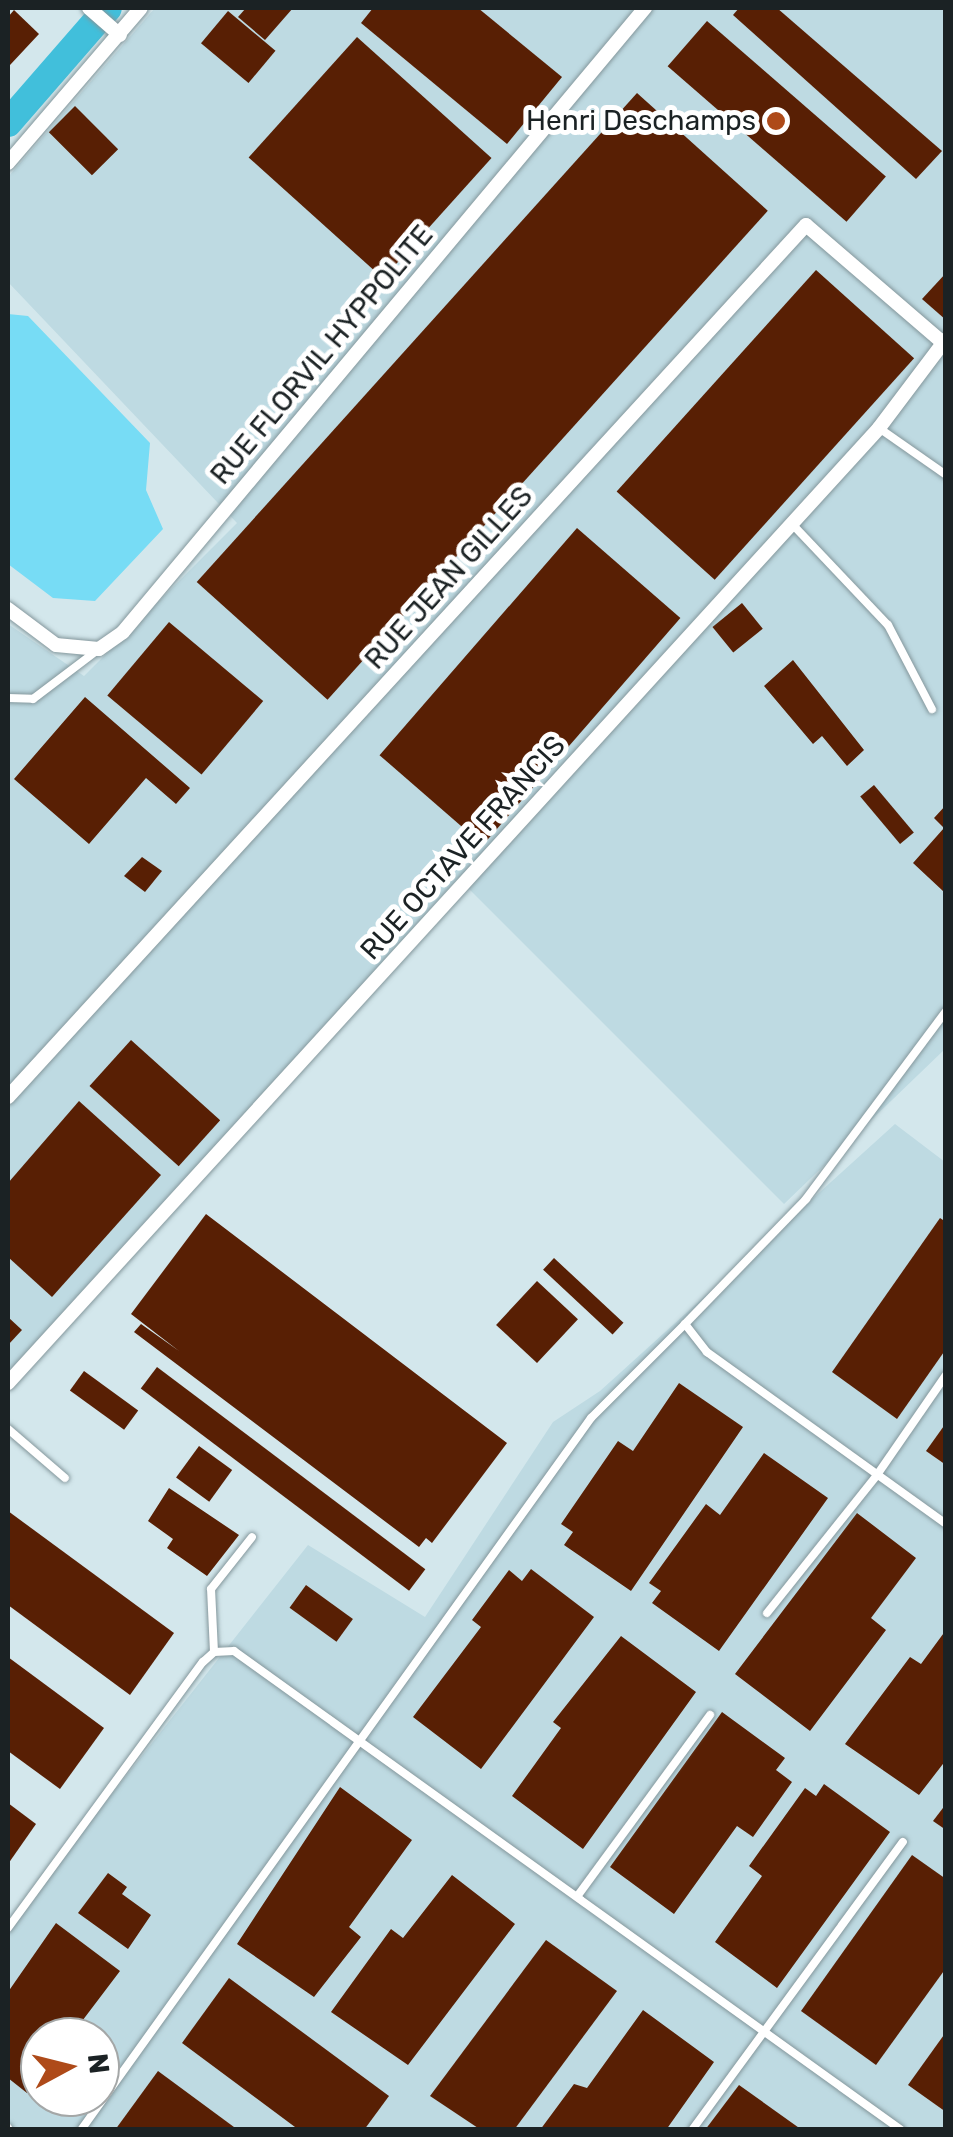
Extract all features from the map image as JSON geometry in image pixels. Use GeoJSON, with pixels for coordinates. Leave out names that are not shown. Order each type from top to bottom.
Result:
{"type":"FeatureCollection","features":[{"type":"Feature","properties":{"kind":"street"},"geometry":{"type":"LineString","coordinates":[[89,8],[116,32]]}},
{"type":"Feature","properties":{"kind":"street"},"geometry":{"type":"LineString","coordinates":[[8,163],[116,32],[141,8]]}},
{"type":"Feature","properties":{"kind":"street","name":"RUE FLORVIL HYPPOLITE"},"geometry":{"type":"LineString","coordinates":[[99,649],[123,632],[644,8]]}},
{"type":"Feature","properties":{"kind":"street","name":"RUE JEAN GILLES"},"geometry":{"type":"LineString","coordinates":[[8,1097],[806,225],[944,342]]}},
{"type":"Feature","properties":{"kind":"street","name":"RUE OCTAVE FRANCIS"},"geometry":{"type":"LineString","coordinates":[[8,1383],[879,428],[944,342]]}},
{"type":"Feature","properties":{"kind":"street"},"geometry":{"type":"LineString","coordinates":[[8,609],[56,645],[99,649]]}},
{"type":"Feature","properties":{"kind":"lane"},"geometry":{"type":"LineString","coordinates":[[879,428],[946,475]]}},
{"type":"Feature","properties":{"kind":"lane"},"geometry":{"type":"LineString","coordinates":[[792,524],[888,625],[932,708]]}},
{"type":"Feature","properties":{"kind":"lane"},"geometry":{"type":"LineString","coordinates":[[8,698],[33,699],[99,649]]}},
{"type":"Feature","properties":{"kind":"lane"},"geometry":{"type":"LineString","coordinates":[[81,2130],[591,1418],[806,1199],[946,1012]]}},
{"type":"Feature","properties":{"kind":"lane"},"geometry":{"type":"LineString","coordinates":[[685,1324],[708,1352],[946,1524]]}},
{"type":"Feature","properties":{"kind":"lane"},"geometry":{"type":"LineString","coordinates":[[767,1612],[878,1475],[946,1374]]}},
{"type":"Feature","properties":{"kind":"lane"},"geometry":{"type":"LineString","coordinates":[[8,1429],[65,1478]]}},
{"type":"Feature","properties":{"kind":"lane"},"geometry":{"type":"LineString","coordinates":[[8,1928],[214,1652],[211,1589],[252,1536]]}},
{"type":"Feature","properties":{"kind":"lane"},"geometry":{"type":"LineString","coordinates":[[214,1652],[249,1656],[769,2030],[901,2130]]}},
{"type":"Feature","properties":{"kind":"lane"},"geometry":{"type":"LineString","coordinates":[[578,1894],[710,1715]]}},
{"type":"Feature","properties":{"kind":"lane"},"geometry":{"type":"LineString","coordinates":[[692,2130],[769,2030],[902,1842]]}},
{"type":"Feature","properties":{"kind":"shaded area"},"geometry":{"type":"Polygon","coordinates":[[[155,8],[945,8],[945,1049],[784,1204],[458,878],[8,1377],[8,624],[84,676],[237,523],[8,282],[8,177],[155,8]]]}},
{"type":"Feature","properties":{"kind":"shaded area"},"geometry":{"type":"Polygon","coordinates":[[[8,314],[28,316],[150,443],[146,490],[163,529],[95,601],[53,598],[8,564],[8,314]]]}},
{"type":"Feature","properties":{"kind":"shaded area"},"geometry":{"type":"Polygon","coordinates":[[[895,1124],[945,1162],[945,2129],[8,2129],[8,1926],[308,1545],[425,1617],[553,1422],[600,1391],[895,1124]]]}},
{"type":"Feature","properties":{"kind":"building"},"geometry":{"type":"Polygon","coordinates":[[[246,8],[293,8],[265,40],[238,17],[246,8]]]}},
{"type":"Feature","properties":{"kind":"building"},"geometry":{"type":"Polygon","coordinates":[[[373,8],[478,8],[562,77],[507,144],[361,23],[373,8]]]}},
{"type":"Feature","properties":{"kind":"building"},"geometry":{"type":"Polygon","coordinates":[[[739,8],[777,8],[942,151],[916,179],[733,15],[739,8]]]}},
{"type":"Feature","properties":{"kind":"building"},"geometry":{"type":"Polygon","coordinates":[[[14,10],[39,34],[10,65],[8,17],[14,10]]]}},
{"type":"Feature","properties":{"kind":"building"},"geometry":{"type":"Polygon","coordinates":[[[228,11],[275,51],[248,83],[201,43],[228,11]]]}},
{"type":"Feature","properties":{"kind":"building","name":"Henri Deschamps"},"geometry":{"type":"Polygon","coordinates":[[[707,21],[886,176],[847,222],[668,66],[707,21]]]}},
{"type":"Feature","properties":{"kind":"building"},"geometry":{"type":"Polygon","coordinates":[[[357,37],[492,158],[383,279],[249,157],[357,37]]]}},
{"type":"Feature","properties":{"kind":"building"},"geometry":{"type":"Polygon","coordinates":[[[637,93],[768,211],[328,700],[197,582],[637,93]]]}},
{"type":"Feature","properties":{"kind":"building"},"geometry":{"type":"Polygon","coordinates":[[[75,106],[118,149],[92,175],[49,132],[75,106]]]}},
{"type":"Feature","properties":{"kind":"building"},"geometry":{"type":"Polygon","coordinates":[[[816,270],[914,358],[715,580],[617,491],[816,270]]]}},
{"type":"Feature","properties":{"kind":"building"},"geometry":{"type":"Polygon","coordinates":[[[946,273],[946,320],[922,299],[946,273]]]}},
{"type":"Feature","properties":{"kind":"building"},"geometry":{"type":"Polygon","coordinates":[[[577,528],[680,618],[483,845],[380,755],[577,528]]]}},
{"type":"Feature","properties":{"kind":"building"},"geometry":{"type":"Polygon","coordinates":[[[742,603],[763,629],[733,653],[712,627],[742,603]]]}},
{"type":"Feature","properties":{"kind":"building"},"geometry":{"type":"Polygon","coordinates":[[[169,622],[263,701],[202,775],[107,696],[169,622]]]}},
{"type":"Feature","properties":{"kind":"building"},"geometry":{"type":"Polygon","coordinates":[[[793,660],[864,750],[847,766],[822,736],[813,744],[764,686],[793,660]]]}},
{"type":"Feature","properties":{"kind":"building"},"geometry":{"type":"Polygon","coordinates":[[[85,697],[190,788],[176,804],[146,778],[89,844],[14,779],[85,697]]]}},
{"type":"Feature","properties":{"kind":"building"},"geometry":{"type":"Polygon","coordinates":[[[874,785],[914,832],[900,844],[860,797],[874,785]]]}},
{"type":"Feature","properties":{"kind":"building"},"geometry":{"type":"Polygon","coordinates":[[[946,805],[943,891],[913,863],[944,828],[934,818],[946,805]]]}},
{"type":"Feature","properties":{"kind":"building"},"geometry":{"type":"Polygon","coordinates":[[[142,857],[162,871],[145,892],[124,876],[142,857]]]}},
{"type":"Feature","properties":{"kind":"building"},"geometry":{"type":"Polygon","coordinates":[[[131,1040],[220,1120],[179,1166],[90,1086],[131,1040]]]}},
{"type":"Feature","properties":{"kind":"building"},"geometry":{"type":"Polygon","coordinates":[[[79,1101],[161,1175],[52,1297],[8,1257],[8,1183],[79,1101]]]}},
{"type":"Feature","properties":{"kind":"building"},"geometry":{"type":"Polygon","coordinates":[[[206,1214],[507,1443],[432,1543],[426,1538],[419,1547],[134,1332],[141,1324],[179,1351],[131,1314],[206,1214]]]}},
{"type":"Feature","properties":{"kind":"building"},"geometry":{"type":"Polygon","coordinates":[[[940,1218],[946,1222],[946,1349],[897,1419],[832,1372],[940,1218]]]}},
{"type":"Feature","properties":{"kind":"building"},"geometry":{"type":"Polygon","coordinates":[[[554,1258],[623,1323],[613,1334],[543,1270],[554,1258]]]}},
{"type":"Feature","properties":{"kind":"building"},"geometry":{"type":"Polygon","coordinates":[[[537,1281],[578,1319],[537,1363],[496,1325],[537,1281]]]}},
{"type":"Feature","properties":{"kind":"building"},"geometry":{"type":"Polygon","coordinates":[[[8,1317],[22,1330],[8,1345],[8,1317]]]}},
{"type":"Feature","properties":{"kind":"building"},"geometry":{"type":"Polygon","coordinates":[[[157,1367],[425,1569],[409,1591],[141,1389],[157,1367]]]}},
{"type":"Feature","properties":{"kind":"building"},"geometry":{"type":"Polygon","coordinates":[[[84,1371],[138,1410],[124,1430],[70,1390],[84,1371]]]}},
{"type":"Feature","properties":{"kind":"building"},"geometry":{"type":"Polygon","coordinates":[[[679,1383],[743,1427],[631,1591],[564,1545],[573,1532],[561,1524],[618,1441],[633,1451],[679,1383]]]}},
{"type":"Feature","properties":{"kind":"building"},"geometry":{"type":"Polygon","coordinates":[[[946,1423],[946,1465],[926,1451],[946,1423]]]}},
{"type":"Feature","properties":{"kind":"building"},"geometry":{"type":"Polygon","coordinates":[[[199,1446],[232,1470],[209,1502],[176,1478],[199,1446]]]}},
{"type":"Feature","properties":{"kind":"building"},"geometry":{"type":"Polygon","coordinates":[[[764,1453],[828,1498],[719,1651],[652,1603],[661,1591],[649,1583],[706,1504],[720,1515],[764,1453]]]}},
{"type":"Feature","properties":{"kind":"building"},"geometry":{"type":"Polygon","coordinates":[[[169,1488],[239,1535],[207,1576],[167,1548],[173,1539],[148,1521],[169,1488]]]}},
{"type":"Feature","properties":{"kind":"building"},"geometry":{"type":"Polygon","coordinates":[[[8,1511],[174,1633],[130,1695],[8,1605],[8,1511]]]}},
{"type":"Feature","properties":{"kind":"building"},"geometry":{"type":"Polygon","coordinates":[[[857,1513],[916,1558],[871,1618],[886,1630],[810,1731],[735,1674],[857,1513]]]}},
{"type":"Feature","properties":{"kind":"building"},"geometry":{"type":"Polygon","coordinates":[[[531,1569],[594,1617],[481,1769],[413,1717],[481,1627],[472,1620],[509,1570],[522,1581],[531,1569]]]}},
{"type":"Feature","properties":{"kind":"building"},"geometry":{"type":"Polygon","coordinates":[[[306,1585],[353,1619],[336,1642],[290,1608],[306,1585]]]}},
{"type":"Feature","properties":{"kind":"building"},"geometry":{"type":"Polygon","coordinates":[[[946,1630],[946,1760],[919,1795],[845,1744],[910,1657],[921,1664],[946,1630]]]}},
{"type":"Feature","properties":{"kind":"building"},"geometry":{"type":"Polygon","coordinates":[[[621,1636],[696,1692],[583,1849],[512,1796],[561,1728],[553,1722],[621,1636]]]}},
{"type":"Feature","properties":{"kind":"building"},"geometry":{"type":"Polygon","coordinates":[[[8,1657],[104,1728],[60,1789],[8,1751],[8,1657]]]}},
{"type":"Feature","properties":{"kind":"building"},"geometry":{"type":"Polygon","coordinates":[[[722,1712],[785,1758],[776,1770],[792,1782],[753,1837],[737,1826],[674,1914],[610,1867],[722,1712]]]}},
{"type":"Feature","properties":{"kind":"building"},"geometry":{"type":"Polygon","coordinates":[[[824,1784],[890,1832],[777,1988],[715,1942],[762,1876],[749,1866],[805,1788],[816,1796],[824,1784]]]}},
{"type":"Feature","properties":{"kind":"building"},"geometry":{"type":"Polygon","coordinates":[[[340,1787],[412,1840],[349,1927],[361,1937],[314,1997],[237,1944],[340,1787]]]}},
{"type":"Feature","properties":{"kind":"building"},"geometry":{"type":"Polygon","coordinates":[[[8,1803],[36,1824],[8,1864],[8,1803]]]}},
{"type":"Feature","properties":{"kind":"building"},"geometry":{"type":"Polygon","coordinates":[[[946,1804],[946,1830],[933,1821],[946,1804]]]}},
{"type":"Feature","properties":{"kind":"building"},"geometry":{"type":"Polygon","coordinates":[[[912,1855],[946,1879],[946,1968],[876,2065],[801,2011],[912,1855]]]}},
{"type":"Feature","properties":{"kind":"building"},"geometry":{"type":"Polygon","coordinates":[[[108,1873],[127,1887],[122,1894],[151,1915],[128,1949],[78,1913],[108,1873]]]}},
{"type":"Feature","properties":{"kind":"building"},"geometry":{"type":"Polygon","coordinates":[[[452,1875],[515,1924],[408,2065],[331,2012],[391,1929],[403,1938],[452,1875]]]}},
{"type":"Feature","properties":{"kind":"building"},"geometry":{"type":"Polygon","coordinates":[[[56,1923],[120,1971],[85,2017],[20,2017],[20,2087],[8,2078],[8,1992],[56,1923]]]}},
{"type":"Feature","properties":{"kind":"building"},"geometry":{"type":"Polygon","coordinates":[[[546,1940],[617,1991],[514,2130],[481,2130],[430,2096],[546,1940]]]}},
{"type":"Feature","properties":{"kind":"building"},"geometry":{"type":"Polygon","coordinates":[[[229,1978],[389,2096],[364,2130],[299,2130],[182,2043],[229,1978]]]}},
{"type":"Feature","properties":{"kind":"building"},"geometry":{"type":"Polygon","coordinates":[[[643,2010],[714,2062],[666,2130],[540,2130],[574,2084],[587,2088],[643,2010]]]}},
{"type":"Feature","properties":{"kind":"building"},"geometry":{"type":"Polygon","coordinates":[[[946,2032],[946,2112],[908,2085],[946,2032]]]}},
{"type":"Feature","properties":{"kind":"building"},"geometry":{"type":"Polygon","coordinates":[[[158,2071],[238,2130],[115,2130],[158,2071]]]}},
{"type":"Feature","properties":{"kind":"building"},"geometry":{"type":"Polygon","coordinates":[[[739,2085],[802,2130],[705,2130],[739,2085]]]}},
{"type":"Feature","properties":{"kind":"waterway"},"geometry":{"type":"LineString","coordinates":[[8,123],[108,8]]}},
{"type":"Feature","properties":{"kind":"place","name":"Henri Deschamps"},"geometry":{"type":"Point","coordinates":[776,121]}}]}
